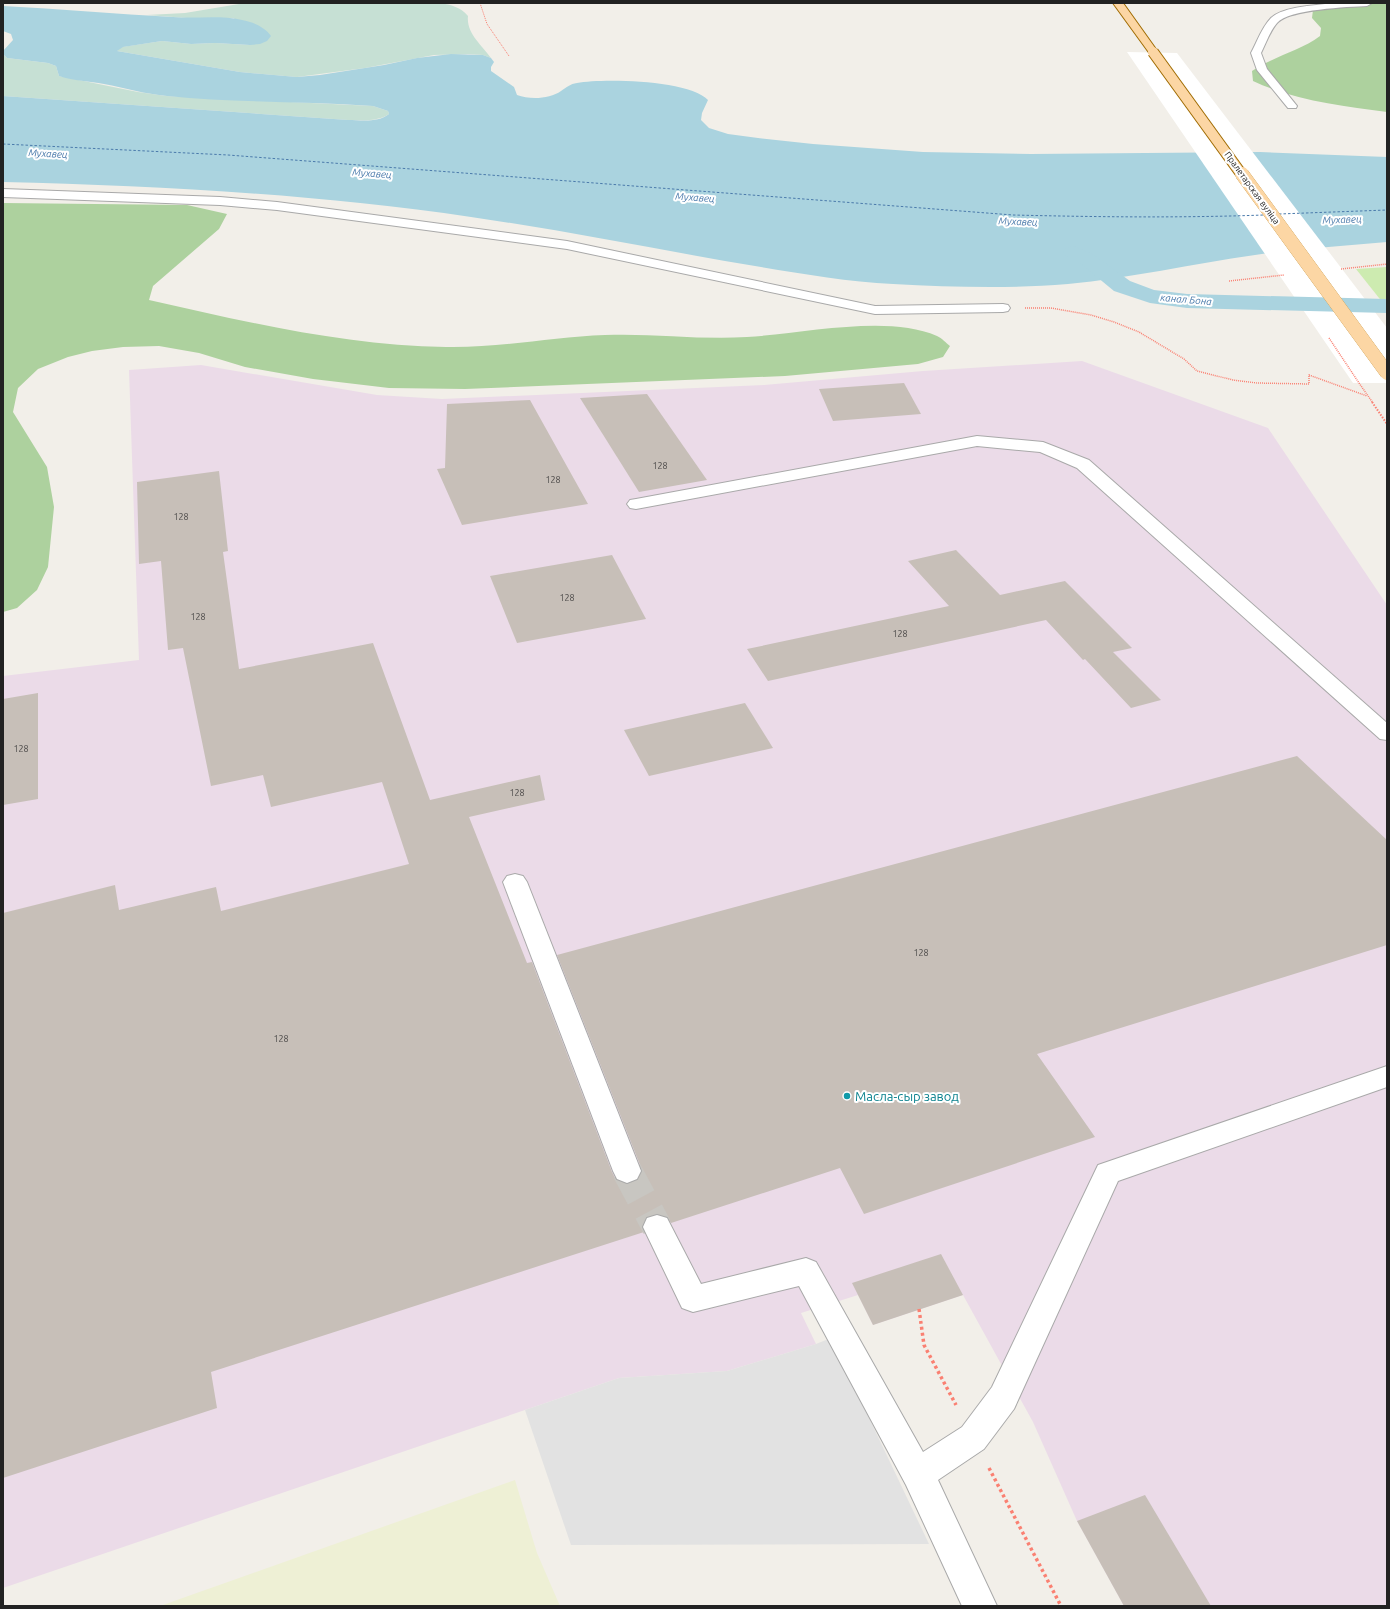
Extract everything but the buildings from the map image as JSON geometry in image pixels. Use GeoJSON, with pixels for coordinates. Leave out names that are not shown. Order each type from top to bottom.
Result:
{"type":"FeatureCollection","features":[{"type":"Feature","properties":{"kind":"main road","name":"Пралетарская вуліца"},"geometry":{"type":"LineString","coordinates":[[1118,3],[1387,373]]}},
{"type":"Feature","properties":{"kind":"street"},"geometry":{"type":"LineString","coordinates":[[1292,106],[1262,70],[1256,53],[1275,20],[1282,15],[1298,11],[1367,3]]}},
{"type":"Feature","properties":{"kind":"street"},"geometry":{"type":"LineString","coordinates":[[3,193],[220,201],[277,206],[568,245],[875,310],[1003,308]]}},
{"type":"Feature","properties":{"kind":"street"},"geometry":{"type":"LineString","coordinates":[[636,504],[977,441],[1043,447],[1083,464],[1387,734]]}},
{"type":"Feature","properties":{"kind":"street"},"geometry":{"type":"LineString","coordinates":[[515,882],[627,1171]]}},
{"type":"Feature","properties":{"kind":"street"},"geometry":{"type":"LineString","coordinates":[[918,1474],[973,1438],[1003,1398],[1108,1173],[1387,1076]]}},
{"type":"Feature","properties":{"kind":"street"},"geometry":{"type":"LineString","coordinates":[[657,1227],[693,1299],[806,1271],[918,1474],[980,1606]]}},
{"type":"Feature","properties":{"kind":"path"},"geometry":{"type":"LineString","coordinates":[[480,3],[480,10],[509,56]]}},
{"type":"Feature","properties":{"kind":"path"},"geometry":{"type":"LineString","coordinates":[[1003,308],[1050,308],[1091,315],[1139,332],[1184,359],[1198,371],[1228,379],[1257,384],[1309,384],[1308,375],[1367,396]]}},
{"type":"Feature","properties":{"kind":"path"},"geometry":{"type":"LineString","coordinates":[[1359,382],[1387,424]]}},
{"type":"Feature","properties":{"kind":"shaded area"},"geometry":{"type":"Polygon","coordinates":[[[1082,361],[1268,428],[1387,605],[1387,1606],[1124,1606],[1077,1521],[1033,1422],[963,1295],[873,1325],[858,1295],[801,1313],[816,1344],[727,1371],[619,1378],[3,1588],[3,676],[139,660],[129,370],[201,365],[377,395],[442,399],[764,385],[923,371],[1082,361]]]}},
{"type":"Feature","properties":{"kind":"shaded area"},"geometry":{"type":"Polygon","coordinates":[[[831,1338],[929,1544],[571,1545],[525,1410],[619,1378],[727,1371],[831,1338]]]}},
{"type":"Feature","properties":{"kind":"green space"},"geometry":{"type":"Polygon","coordinates":[[[245,3],[440,3],[459,8],[468,16],[469,28],[491,58],[483,55],[468,54],[434,55],[365,68],[297,77],[240,72],[117,51],[122,47],[162,41],[191,44],[215,43],[250,45],[234,18],[187,18],[147,15],[185,13],[245,3]]]}},
{"type":"Feature","properties":{"kind":"green space"},"geometry":{"type":"Polygon","coordinates":[[[1325,3],[1387,3],[1387,112],[1319,102],[1269,88],[1253,81],[1252,71],[1269,61],[1304,46],[1320,36],[1321,28],[1312,18],[1313,10],[1325,3]]]}},
{"type":"Feature","properties":{"kind":"green space"},"geometry":{"type":"Polygon","coordinates":[[[3,54],[7,58],[48,63],[56,66],[59,76],[138,92],[166,96],[373,106],[388,111],[389,114],[385,117],[375,119],[348,120],[3,96],[3,54]]]}},
{"type":"Feature","properties":{"kind":"green space"},"geometry":{"type":"Polygon","coordinates":[[[3,203],[187,205],[227,214],[219,229],[153,286],[149,300],[260,324],[334,337],[409,346],[466,347],[605,335],[729,338],[844,327],[894,326],[917,330],[939,337],[950,346],[943,357],[918,364],[785,376],[465,389],[389,388],[313,379],[245,367],[199,353],[159,346],[123,347],[92,351],[68,357],[38,369],[18,388],[13,412],[47,467],[54,507],[48,567],[37,590],[17,608],[3,612],[3,203]]]}},
{"type":"Feature","properties":{"kind":"green space"},"geometry":{"type":"Polygon","coordinates":[[[1387,267],[1387,308],[1356,269],[1387,267]]]}},
{"type":"Feature","properties":{"kind":"green space"},"geometry":{"type":"Polygon","coordinates":[[[515,1480],[537,1553],[560,1606],[160,1606],[515,1480]]]}},
{"type":"Feature","properties":{"kind":"water","name":"Мухавец"},"geometry":{"type":"Polygon","coordinates":[[[3,6],[182,17],[225,18],[246,21],[262,28],[271,36],[267,41],[260,44],[250,45],[215,43],[191,44],[162,41],[123,47],[117,51],[240,72],[297,77],[384,65],[417,58],[451,54],[483,55],[491,58],[494,62],[491,67],[491,71],[514,87],[517,95],[528,98],[551,96],[572,84],[589,81],[646,82],[684,88],[698,93],[708,100],[702,113],[701,120],[709,128],[728,134],[758,138],[813,144],[923,152],[1031,154],[1260,152],[1387,157],[1387,242],[1255,255],[1115,278],[1068,284],[1046,286],[958,287],[876,283],[827,277],[471,217],[355,202],[238,192],[3,182],[3,96],[348,120],[375,120],[389,114],[388,111],[373,106],[218,100],[167,96],[65,78],[59,76],[56,66],[48,63],[7,58],[3,54],[3,51],[13,40],[11,34],[3,31],[3,6]]]}},
{"type":"Feature","properties":{"kind":"pier"},"geometry":{"type":"Polygon","coordinates":[[[1127,52],[1177,53],[1387,328],[1387,383],[1353,383],[1127,52]]]}},
{"type":"Feature","properties":{"kind":"waterway","name":"канал Бона"},"geometry":{"type":"LineString","coordinates":[[1073,252],[1087,259],[1122,286],[1150,296],[1187,301],[1387,306]]}},
{"type":"Feature","properties":{"kind":"ferry route"},"geometry":{"type":"LineString","coordinates":[[3,144],[228,155],[1013,215],[1138,217],[1264,215]]}},
{"type":"Feature","properties":{"kind":"ferry route"},"geometry":{"type":"LineString","coordinates":[[1279,214],[1387,210]]}},
{"type":"Feature","properties":{"kind":"tunnel"},"geometry":{"type":"LineString","coordinates":[[627,1171],[657,1227]]}},
{"type":"Feature","properties":{"kind":"place","name":"Масла-сыр завод"},"geometry":{"type":"Point","coordinates":[847,1096]}}]}
